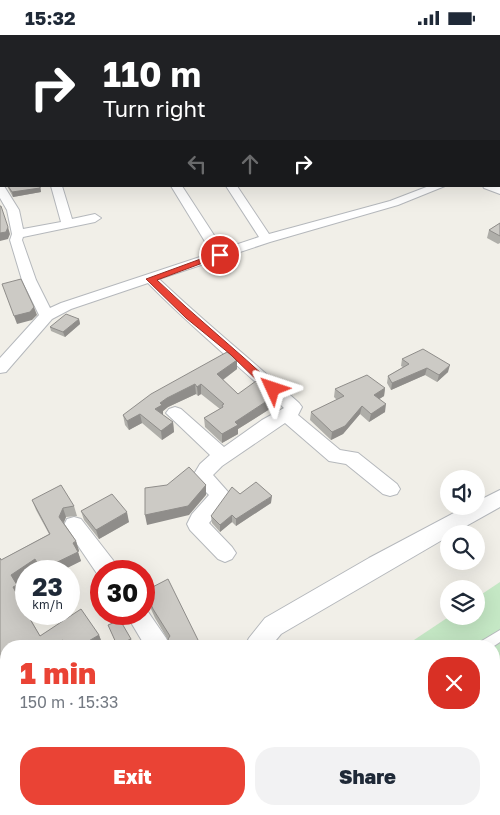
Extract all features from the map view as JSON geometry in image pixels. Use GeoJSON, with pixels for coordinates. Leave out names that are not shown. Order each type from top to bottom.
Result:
{"type":"FeatureCollection","features":[{"type":"Feature","properties":{"kind":"street"},"geometry":{"type":"LineString","coordinates":[[56,187],[67,223]]}},
{"type":"Feature","properties":{"kind":"street"},"geometry":{"type":"LineString","coordinates":[[177,187],[220,255]]}},
{"type":"Feature","properties":{"kind":"street"},"geometry":{"type":"LineString","coordinates":[[232,187],[266,239]]}},
{"type":"Feature","properties":{"kind":"street"},"geometry":{"type":"LineString","coordinates":[[0,368],[47,316],[66,306],[266,239],[394,203],[437,187]]}},
{"type":"Feature","properties":{"kind":"street"},"geometry":{"type":"LineString","coordinates":[[0,188],[13,210],[18,234],[16,240],[28,280],[47,316]]}},
{"type":"Feature","properties":{"kind":"street"},"geometry":{"type":"LineString","coordinates":[[18,234],[95,218]]}},
{"type":"Feature","properties":{"kind":"street"},"geometry":{"type":"LineString","coordinates":[[151,279],[189,316],[233,352],[293,407],[288,415],[256,432],[241,445],[223,455],[206,469],[203,474],[205,479],[219,493],[217,501],[202,515],[197,524],[225,553]]}},
{"type":"Feature","properties":{"kind":"street"},"geometry":{"type":"LineString","coordinates":[[176,413],[223,455]]}},
{"type":"Feature","properties":{"kind":"street"},"geometry":{"type":"LineString","coordinates":[[288,415],[335,456],[351,459],[390,489]]}},
{"type":"Feature","properties":{"kind":"street"},"geometry":{"type":"LineString","coordinates":[[262,640],[273,626],[377,565],[500,498]]}},
{"type":"Feature","properties":{"kind":"street"},"geometry":{"type":"LineString","coordinates":[[74,525],[100,560]]}},
{"type":"Feature","properties":{"kind":"street"},"geometry":{"type":"LineString","coordinates":[[144,625],[154,640]]}},
{"type":"Feature","properties":{"kind":"green space"},"geometry":{"type":"Polygon","coordinates":[[[500,582],[500,640],[414,640],[440,623],[440,625],[485,625],[485,592],[500,582]]]}},
{"type":"Feature","properties":{"kind":"building"},"geometry":{"type":"Polygon","coordinates":[[[9,187],[40,187],[40,188],[12,192],[9,187]]]}},
{"type":"Feature","properties":{"kind":"building"},"geometry":{"type":"Polygon","coordinates":[[[0,206],[8,227],[6,232],[0,233],[0,206]]]}},
{"type":"Feature","properties":{"kind":"building"},"geometry":{"type":"Polygon","coordinates":[[[500,223],[500,236],[489,230],[500,223]]]}},
{"type":"Feature","properties":{"kind":"building"},"geometry":{"type":"Polygon","coordinates":[[[21,279],[34,307],[30,312],[14,316],[2,284],[21,279]]]}},
{"type":"Feature","properties":{"kind":"building"},"geometry":{"type":"Polygon","coordinates":[[[66,314],[79,319],[63,332],[50,327],[66,314]]]}},
{"type":"Feature","properties":{"kind":"building"},"geometry":{"type":"Polygon","coordinates":[[[423,349],[450,365],[439,375],[427,368],[392,383],[388,376],[409,364],[402,359],[423,349]]]}},
{"type":"Feature","properties":{"kind":"building"},"geometry":{"type":"Polygon","coordinates":[[[227,352],[237,360],[217,374],[238,394],[256,381],[276,395],[235,422],[238,425],[222,434],[204,418],[223,407],[222,405],[224,404],[201,384],[197,387],[195,384],[160,403],[162,405],[155,409],[173,422],[161,431],[140,414],[127,421],[123,415],[151,394],[227,352]]]}},
{"type":"Feature","properties":{"kind":"building"},"geometry":{"type":"Polygon","coordinates":[[[367,375],[385,388],[374,395],[386,404],[371,414],[362,406],[345,426],[332,432],[311,412],[344,396],[335,389],[367,375]]]}},
{"type":"Feature","properties":{"kind":"building"},"geometry":{"type":"Polygon","coordinates":[[[189,467],[206,485],[188,506],[145,515],[145,488],[167,485],[189,467]]]}},
{"type":"Feature","properties":{"kind":"building"},"geometry":{"type":"Polygon","coordinates":[[[256,482],[272,496],[236,519],[232,515],[220,525],[211,516],[232,487],[240,494],[256,482]]]}},
{"type":"Feature","properties":{"kind":"building"},"geometry":{"type":"Polygon","coordinates":[[[61,485],[74,506],[63,508],[59,517],[76,541],[73,543],[78,552],[62,560],[15,560],[15,572],[11,575],[15,582],[15,586],[13,587],[15,591],[15,625],[34,625],[40,636],[57,625],[80,625],[81,609],[90,625],[92,625],[99,635],[90,640],[0,640],[0,558],[1,560],[50,534],[32,500],[61,485]]]}},
{"type":"Feature","properties":{"kind":"building"},"geometry":{"type":"Polygon","coordinates":[[[112,494],[127,512],[96,530],[81,511],[112,494]]]}},
{"type":"Feature","properties":{"kind":"building"},"geometry":{"type":"Polygon","coordinates":[[[168,579],[198,640],[168,640],[170,636],[155,612],[155,586],[168,579]]]}},
{"type":"Feature","properties":{"kind":"building"},"geometry":{"type":"Polygon","coordinates":[[[108,625],[123,625],[131,639],[115,640],[108,625]]]}},
{"type":"Feature","properties":{"kind":"route"},"geometry":{"type":"LineString","coordinates":[[220,255],[151,279],[189,316],[233,352],[262,381],[273,389]]}}]}
